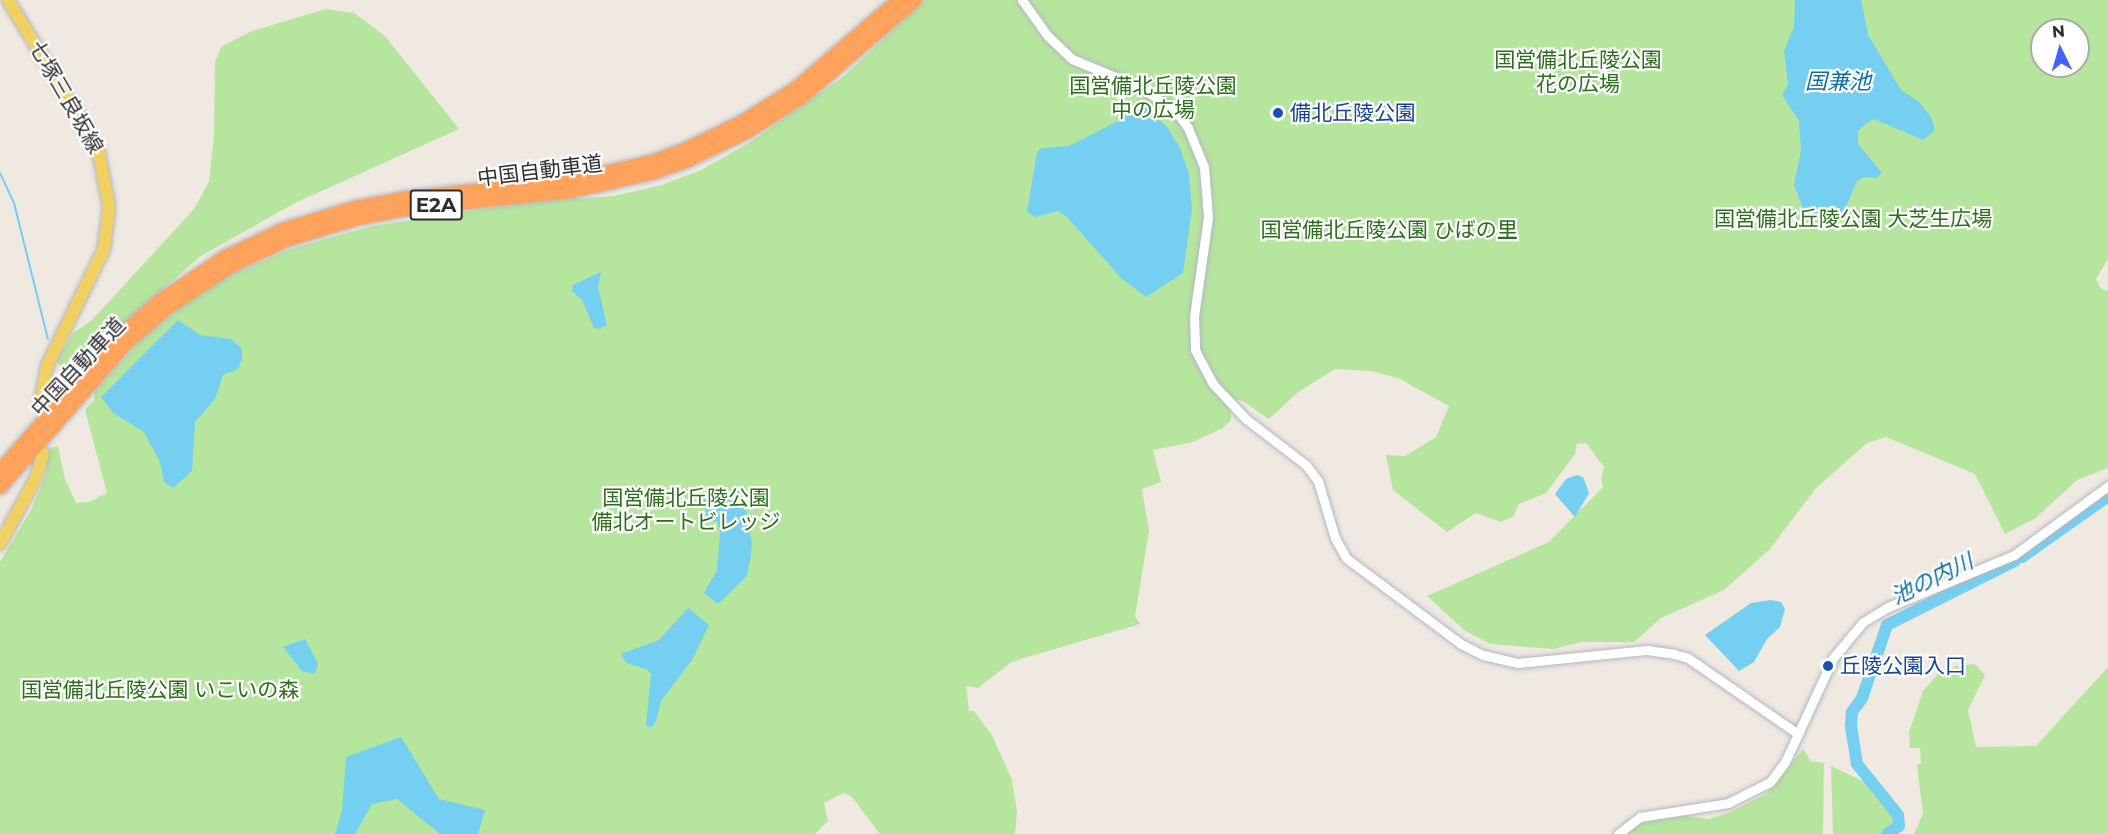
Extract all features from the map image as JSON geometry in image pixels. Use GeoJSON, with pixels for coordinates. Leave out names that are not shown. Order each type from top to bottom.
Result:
{"type":"FeatureCollection","features":[{"type":"Feature","properties":{"kind":"highway","name":"中国自動車道"},"geometry":{"type":"LineString","coordinates":[[0,471],[119,336],[161,300],[226,257],[283,230],[356,208],[418,196],[571,181],[652,162],[684,150],[743,122],[797,88],[899,0]]}},
{"type":"Feature","properties":{"kind":"highway","name":"中国自動車道"},"geometry":{"type":"LineString","coordinates":[[0,487],[126,343],[167,308],[231,266],[286,240],[358,218],[411,208],[572,191],[655,172],[690,159],[748,131],[803,96],[915,0]]}},
{"type":"Feature","properties":{"kind":"main road","name":"七塚三良坂線"},"geometry":{"type":"LineString","coordinates":[[8,0],[98,148],[110,207],[104,249],[47,366],[41,401]]}},
{"type":"Feature","properties":{"kind":"main road"},"geometry":{"type":"LineString","coordinates":[[0,544],[36,478],[43,454]]}},
{"type":"Feature","properties":{"kind":"street"},"geometry":{"type":"LineString","coordinates":[[1022,0],[1047,35],[1072,59],[1144,88],[1178,114],[1188,128],[1204,167],[1208,217],[1194,316],[1195,350],[1213,384],[1246,419],[1306,465],[1318,481],[1335,538],[1346,558],[1461,644],[1483,655],[1518,663],[1647,650],[1674,654],[1688,658],[1798,734]]}},
{"type":"Feature","properties":{"kind":"street"},"geometry":{"type":"LineString","coordinates":[[1618,834],[1640,817],[1728,803],[1770,782],[1785,762],[1833,658],[1863,622],[1888,607],[2014,555],[2108,486]]}},
{"type":"Feature","properties":{"kind":"green space"},"geometry":{"type":"Polygon","coordinates":[[[925,0],[2108,0],[2108,259],[2096,279],[2101,289],[2108,291],[2108,468],[2077,480],[2036,518],[2005,534],[1975,474],[1886,437],[1867,443],[1816,488],[1770,549],[1724,590],[1661,618],[1634,642],[1581,642],[1553,649],[1490,644],[1464,630],[1427,596],[1549,542],[1603,487],[1601,479],[1604,467],[1586,443],[1577,444],[1575,454],[1546,493],[1519,504],[1513,517],[1501,522],[1476,513],[1447,532],[1393,490],[1386,455],[1405,456],[1436,437],[1449,406],[1398,378],[1371,371],[1335,369],[1297,393],[1269,419],[1243,401],[1220,396],[1231,408],[1231,420],[1223,428],[1193,442],[1153,450],[1161,482],[1142,489],[1149,531],[1135,616],[1140,624],[1024,658],[1010,663],[978,688],[966,686],[969,711],[974,711],[992,735],[1012,780],[1017,811],[1015,834],[880,834],[851,796],[843,793],[824,803],[828,821],[815,834],[0,834],[0,562],[31,510],[46,475],[48,449],[58,446],[65,479],[76,503],[89,502],[107,493],[85,410],[94,400],[94,391],[145,335],[211,283],[290,249],[368,227],[539,201],[614,196],[662,185],[701,170],[749,143],[844,76],[925,0]]]}},
{"type":"Feature","properties":{"kind":"green space"},"geometry":{"type":"Polygon","coordinates":[[[326,9],[354,13],[385,36],[459,129],[295,203],[199,257],[69,373],[56,362],[73,333],[92,320],[194,209],[209,182],[214,135],[215,62],[221,47],[252,31],[326,9]]]}},
{"type":"Feature","properties":{"kind":"green space"},"geometry":{"type":"Polygon","coordinates":[[[1975,664],[1985,675],[1968,710],[1976,747],[2036,746],[2108,667],[2108,834],[1914,834],[1923,814],[1917,765],[1921,763],[1920,748],[1910,748],[1909,732],[1923,691],[1938,674],[1956,666],[1975,664]]]}},
{"type":"Feature","properties":{"kind":"green space"},"geometry":{"type":"Polygon","coordinates":[[[1803,749],[1811,761],[1824,763],[1823,834],[1624,834],[1641,822],[1670,814],[1709,819],[1728,813],[1766,794],[1803,749]]]}},
{"type":"Feature","properties":{"kind":"green space"},"geometry":{"type":"Polygon","coordinates":[[[1831,766],[1867,783],[1891,805],[1895,814],[1894,829],[1884,834],[1833,834],[1831,766]]]}},
{"type":"Feature","properties":{"kind":"water","name":"国兼池"},"geometry":{"type":"Polygon","coordinates":[[[1795,0],[1861,0],[1868,35],[1901,90],[1919,102],[1931,117],[1935,130],[1923,140],[1874,119],[1865,124],[1858,131],[1858,144],[1882,173],[1876,178],[1864,177],[1857,181],[1843,213],[1833,221],[1804,211],[1794,185],[1801,151],[1799,121],[1782,95],[1788,84],[1784,51],[1794,26],[1795,0]]]}},
{"type":"Feature","properties":{"kind":"water"},"geometry":{"type":"Polygon","coordinates":[[[1139,100],[1167,127],[1180,148],[1189,174],[1192,209],[1183,273],[1146,297],[1121,278],[1066,216],[1058,211],[1036,217],[1027,212],[1037,152],[1042,148],[1069,146],[1120,120],[1139,100]]]}},
{"type":"Feature","properties":{"kind":"water"},"geometry":{"type":"Polygon","coordinates":[[[601,272],[598,287],[607,325],[600,329],[594,328],[582,300],[572,291],[573,285],[601,272]]]}},
{"type":"Feature","properties":{"kind":"water"},"geometry":{"type":"Polygon","coordinates":[[[178,320],[200,335],[231,339],[242,349],[242,359],[238,369],[223,375],[215,399],[195,422],[192,471],[173,488],[164,482],[160,462],[144,432],[113,413],[101,397],[178,320]]]}},
{"type":"Feature","properties":{"kind":"water"},"geometry":{"type":"Polygon","coordinates":[[[1577,475],[1583,477],[1589,493],[1575,517],[1555,494],[1566,479],[1577,475]]]}},
{"type":"Feature","properties":{"kind":"water"},"geometry":{"type":"Polygon","coordinates":[[[738,490],[744,500],[752,544],[750,562],[746,577],[718,604],[704,593],[717,570],[720,533],[718,522],[707,519],[703,497],[738,490]]]}},
{"type":"Feature","properties":{"kind":"water"},"geometry":{"type":"Polygon","coordinates":[[[1771,600],[1781,602],[1785,609],[1780,627],[1767,639],[1754,662],[1739,671],[1705,635],[1751,603],[1771,600]]]}},
{"type":"Feature","properties":{"kind":"water"},"geometry":{"type":"Polygon","coordinates":[[[688,608],[709,625],[692,660],[661,701],[656,721],[652,727],[646,726],[651,674],[646,669],[626,663],[621,654],[659,640],[688,608]]]}},
{"type":"Feature","properties":{"kind":"water"},"geometry":{"type":"Polygon","coordinates":[[[305,639],[318,664],[315,674],[302,671],[283,647],[305,639]]]}},
{"type":"Feature","properties":{"kind":"water"},"geometry":{"type":"Polygon","coordinates":[[[401,737],[439,799],[485,810],[478,834],[440,834],[397,799],[372,804],[355,834],[335,834],[342,811],[346,757],[401,737]]]}},
{"type":"Feature","properties":{"kind":"waterway"},"geometry":{"type":"LineString","coordinates":[[0,173],[14,203],[48,339]]}},
{"type":"Feature","properties":{"kind":"waterway","name":"池の内川"},"geometry":{"type":"LineString","coordinates":[[2022,557],[2108,496]]}},
{"type":"Feature","properties":{"kind":"waterway","name":"池の内川"},"geometry":{"type":"LineString","coordinates":[[1887,834],[1899,826],[1898,815],[1857,764],[1851,725],[1852,712],[1862,698],[1887,625],[2015,561]]}},
{"type":"Feature","properties":{"kind":"tunnel"},"geometry":{"type":"LineString","coordinates":[[41,401],[42,430]]}},
{"type":"Feature","properties":{"kind":"place","name":"備北丘陵公園"},"geometry":{"type":"Point","coordinates":[1278,113]}},
{"type":"Feature","properties":{"kind":"place","name":"丘陵公園入口"},"geometry":{"type":"Point","coordinates":[1828,666]}},
{"type":"Feature","properties":{"kind":"park label","name":"国営備北丘陵公園 花の広場"},"geometry":{"type":"Point","coordinates":[1578,72]}},
{"type":"Feature","properties":{"kind":"park label","name":"国営備北丘陵公園 中の広場"},"geometry":{"type":"Point","coordinates":[1153,98]}},
{"type":"Feature","properties":{"kind":"park label","name":"国営備北丘陵公園 大芝生広場"},"geometry":{"type":"Point","coordinates":[1853,219]}},
{"type":"Feature","properties":{"kind":"park label","name":"国営備北丘陵公園 ひばの里"},"geometry":{"type":"Point","coordinates":[1389,230]}},
{"type":"Feature","properties":{"kind":"park label","name":"国営備北丘陵公園 備北オートビレッジ"},"geometry":{"type":"Point","coordinates":[686,510]}},
{"type":"Feature","properties":{"kind":"park label","name":"国営備北丘陵公園 いこいの森"},"geometry":{"type":"Point","coordinates":[160,690]}}]}
